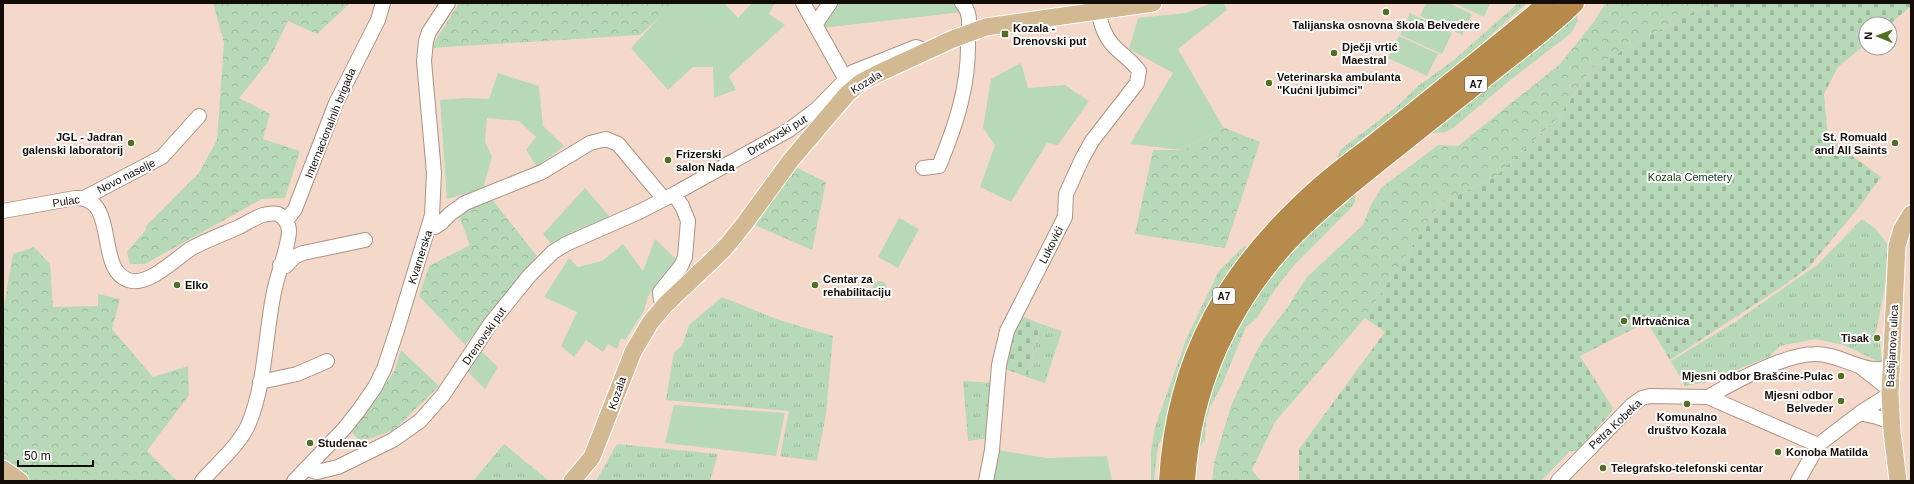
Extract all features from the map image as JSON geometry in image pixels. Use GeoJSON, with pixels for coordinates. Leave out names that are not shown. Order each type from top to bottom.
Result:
{"type":"FeatureCollection","features":[{"type":"Feature","properties":{"kind":"highway","name":"A7"},"geometry":{"type":"LineString","coordinates":[[1169,481],[1173,434],[1188,373],[1201,340],[1219,304],[1246,264],[1275,231],[1321,186],[1513,33],[1548,3]]}},
{"type":"Feature","properties":{"kind":"highway","name":"A7"},"geometry":{"type":"LineString","coordinates":[[1186,481],[1191,430],[1202,385],[1218,345],[1239,305],[1264,268],[1294,234],[1327,204],[1538,35],[1574,3]]}},
{"type":"Feature","properties":{"kind":"main road","name":"Kozala"},"geometry":{"type":"LineString","coordinates":[[572,481],[588,462],[598,445],[633,352],[650,323],[665,305],[724,249],[791,160],[853,88],[877,74],[969,32],[1006,24],[1153,3]]}},
{"type":"Feature","properties":{"kind":"main road","name":"Baštijanova ulica"},"geometry":{"type":"LineString","coordinates":[[1898,481],[1891,422],[1891,364],[1897,246],[1902,229],[1911,214]]}},
{"type":"Feature","properties":{"kind":"main road"},"geometry":{"type":"LineString","coordinates":[[3,469],[20,481]]}},
{"type":"Feature","properties":{"kind":"street","name":"Internacionalnih brigada"},"geometry":{"type":"LineString","coordinates":[[286,221],[294,209],[336,103],[378,20],[383,3]]}},
{"type":"Feature","properties":{"kind":"street","name":"Kvarnerska"},"geometry":{"type":"LineString","coordinates":[[294,481],[308,468],[359,410],[384,369],[430,227],[435,189],[424,55],[429,32],[448,3]]}},
{"type":"Feature","properties":{"kind":"street"},"geometry":{"type":"LineString","coordinates":[[803,3],[845,78]]}},
{"type":"Feature","properties":{"kind":"street"},"geometry":{"type":"LineString","coordinates":[[815,25],[830,3]]}},
{"type":"Feature","properties":{"kind":"street"},"geometry":{"type":"LineString","coordinates":[[923,168],[939,166],[958,118],[968,72],[970,18],[966,7],[962,3]]}},
{"type":"Feature","properties":{"kind":"street","name":"Lukovići"},"geometry":{"type":"LineString","coordinates":[[986,481],[992,450],[999,365],[1007,331],[1065,217],[1066,194],[1082,158],[1092,141],[1137,83],[1139,71],[1135,63],[1111,44],[1103,29],[1098,12]]}},
{"type":"Feature","properties":{"kind":"street","name":"Drenovski put"},"geometry":{"type":"LineString","coordinates":[[308,468],[317,472],[338,467],[393,440],[420,421],[443,395],[491,323],[540,263],[553,252],[566,244],[669,197],[800,123],[818,108],[845,78],[853,72],[908,49],[916,47],[926,51]]}},
{"type":"Feature","properties":{"kind":"street","name":"Novo naselje"},"geometry":{"type":"LineString","coordinates":[[84,198],[162,157],[199,116]]}},
{"type":"Feature","properties":{"kind":"street"},"geometry":{"type":"LineString","coordinates":[[430,227],[435,227],[441,223],[465,203],[542,172],[582,147],[602,140],[611,140],[618,144],[686,214],[689,228],[684,261],[660,292],[660,300],[665,305]]}},
{"type":"Feature","properties":{"kind":"street","name":"Pulac"},"geometry":{"type":"LineString","coordinates":[[3,211],[84,198],[92,202],[100,212],[112,264],[117,274],[123,278],[134,281],[144,280],[192,248],[264,214],[277,214],[286,221]]}},
{"type":"Feature","properties":{"kind":"street"},"geometry":{"type":"LineString","coordinates":[[202,481],[245,432],[252,415],[260,382],[271,308],[289,232],[286,221]]}},
{"type":"Feature","properties":{"kind":"street"},"geometry":{"type":"LineString","coordinates":[[280,265],[286,266],[297,255],[365,240]]}},
{"type":"Feature","properties":{"kind":"street"},"geometry":{"type":"LineString","coordinates":[[1708,397],[1725,387],[1783,361],[1813,354],[1828,354],[1859,366],[1879,370],[1891,364]]}},
{"type":"Feature","properties":{"kind":"street"},"geometry":{"type":"LineString","coordinates":[[260,382],[297,374],[327,361]]}},
{"type":"Feature","properties":{"kind":"street"},"geometry":{"type":"LineString","coordinates":[[1798,481],[1818,445],[1890,392],[1859,366]]}},
{"type":"Feature","properties":{"kind":"street","name":"Petra Kobeka"},"geometry":{"type":"LineString","coordinates":[[1558,481],[1638,400],[1650,396],[1708,397],[1818,445]]}},
{"type":"Feature","properties":{"kind":"street"},"geometry":{"type":"LineString","coordinates":[[1860,413],[1891,422]]}},
{"type":"Feature","properties":{"kind":"green space"},"geometry":{"type":"Polygon","coordinates":[[[213,3],[349,4],[317,34],[288,21],[268,62],[239,98],[270,114],[263,139],[300,151],[285,198],[262,199],[145,264],[130,264],[127,252],[145,231],[146,226],[199,173],[217,140],[224,43],[213,3]]]}},
{"type":"Feature","properties":{"kind":"green space"},"geometry":{"type":"Polygon","coordinates":[[[459,3],[676,3],[640,35],[431,48],[459,3]]]}},
{"type":"Feature","properties":{"kind":"green space"},"geometry":{"type":"Polygon","coordinates":[[[673,3],[724,3],[738,18],[752,3],[775,3],[769,14],[785,25],[729,76],[736,90],[714,98],[713,67],[693,67],[668,90],[631,48],[673,3]]]}},
{"type":"Feature","properties":{"kind":"green space"},"geometry":{"type":"Polygon","coordinates":[[[838,3],[955,3],[963,12],[822,28],[838,3]]]}},
{"type":"Feature","properties":{"kind":"green space"},"geometry":{"type":"Polygon","coordinates":[[[1212,3],[1224,3],[1227,10],[1178,49],[1223,127],[1183,150],[1130,144],[1173,73],[1129,49],[1138,18],[1186,13],[1212,3]]]}},
{"type":"Feature","properties":{"kind":"green space"},"geometry":{"type":"Polygon","coordinates":[[[1426,3],[1448,3],[1472,14],[1462,35],[1420,16],[1426,3]]]}},
{"type":"Feature","properties":{"kind":"green space"},"geometry":{"type":"Polygon","coordinates":[[[1454,3],[1490,3],[1484,17],[1454,3]]]}},
{"type":"Feature","properties":{"kind":"green space"},"geometry":{"type":"Polygon","coordinates":[[[1518,3],[1527,3],[1491,35],[1484,44],[1301,193],[1336,162],[1340,150],[1395,108],[1418,86],[1454,60],[1518,3]]]}},
{"type":"Feature","properties":{"kind":"green space"},"geometry":{"type":"Polygon","coordinates":[[[1606,3],[1717,3],[1691,13],[1593,67],[1558,118],[1494,178],[1441,203],[1365,318],[1275,422],[1252,470],[1261,481],[1212,481],[1214,463],[1231,406],[1252,360],[1264,338],[1287,308],[1307,277],[1363,225],[1371,205],[1382,187],[1438,145],[1458,146],[1560,64],[1593,23],[1606,3]]]}},
{"type":"Feature","properties":{"kind":"green space","name":"Kozala Cemetery"},"geometry":{"type":"Polygon","coordinates":[[[1717,3],[1911,3],[1911,6],[1898,17],[1858,16],[1858,51],[1838,67],[1824,94],[1828,138],[1881,177],[1860,206],[1809,267],[1780,288],[1670,360],[1647,322],[1580,356],[1613,408],[1609,415],[1576,451],[1570,451],[1541,481],[1299,481],[1299,449],[1385,332],[1365,318],[1441,203],[1494,178],[1558,118],[1593,67],[1691,13],[1717,3]]]}},
{"type":"Feature","properties":{"kind":"green space"},"geometry":{"type":"Polygon","coordinates":[[[1410,13],[1452,33],[1442,54],[1400,35],[1410,13]]]}},
{"type":"Feature","properties":{"kind":"green space"},"geometry":{"type":"Polygon","coordinates":[[[1576,13],[1578,21],[1571,33],[1508,82],[1453,128],[1446,132],[1426,134],[1576,13]]]}},
{"type":"Feature","properties":{"kind":"green space"},"geometry":{"type":"Polygon","coordinates":[[[1399,36],[1438,54],[1427,76],[1388,58],[1399,36]]]}},
{"type":"Feature","properties":{"kind":"green space"},"geometry":{"type":"Polygon","coordinates":[[[1021,63],[1028,88],[1065,85],[1089,101],[1058,145],[1047,143],[1011,202],[980,187],[995,145],[983,128],[991,79],[1021,63]]]}},
{"type":"Feature","properties":{"kind":"green space"},"geometry":{"type":"Polygon","coordinates":[[[498,73],[539,86],[543,126],[564,146],[537,167],[526,150],[536,137],[519,121],[487,118],[485,142],[492,156],[483,189],[447,199],[440,100],[466,98],[489,99],[498,73]]]}},
{"type":"Feature","properties":{"kind":"green space"},"geometry":{"type":"Polygon","coordinates":[[[1223,127],[1260,142],[1225,248],[1135,234],[1153,150],[1183,150],[1223,127]]]}},
{"type":"Feature","properties":{"kind":"green space"},"geometry":{"type":"Polygon","coordinates":[[[795,167],[826,182],[812,250],[752,224],[795,167]]]}},
{"type":"Feature","properties":{"kind":"green space"},"geometry":{"type":"Polygon","coordinates":[[[585,188],[610,217],[579,229],[551,244],[543,234],[585,188]]]}},
{"type":"Feature","properties":{"kind":"green space"},"geometry":{"type":"Polygon","coordinates":[[[1356,189],[1355,202],[1350,209],[1296,263],[1276,288],[1257,318],[1246,327],[1222,385],[1210,407],[1206,421],[1205,440],[1197,450],[1197,437],[1223,349],[1278,263],[1356,189]]]}},
{"type":"Feature","properties":{"kind":"green space"},"geometry":{"type":"Polygon","coordinates":[[[491,198],[537,256],[465,345],[419,296],[429,266],[470,245],[457,211],[491,198]]]}},
{"type":"Feature","properties":{"kind":"green space"},"geometry":{"type":"Polygon","coordinates":[[[899,218],[919,229],[898,268],[878,257],[899,218]]]}},
{"type":"Feature","properties":{"kind":"green space"},"geometry":{"type":"Polygon","coordinates":[[[1862,219],[1876,229],[1888,245],[1885,287],[1874,342],[1880,343],[1882,362],[1844,345],[1815,339],[1780,346],[1769,357],[1707,382],[1685,386],[1671,361],[1735,322],[1817,265],[1862,219]]]}},
{"type":"Feature","properties":{"kind":"green space"},"geometry":{"type":"Polygon","coordinates":[[[655,239],[677,260],[648,296],[644,311],[625,340],[621,338],[617,349],[608,344],[603,352],[586,340],[574,357],[561,346],[577,312],[544,297],[569,258],[578,267],[602,261],[623,244],[643,271],[655,239]]]}},
{"type":"Feature","properties":{"kind":"green space"},"geometry":{"type":"Polygon","coordinates":[[[1244,246],[1251,247],[1158,446],[1154,481],[1151,481],[1151,451],[1155,427],[1187,337],[1219,271],[1244,246]]]}},
{"type":"Feature","properties":{"kind":"green space"},"geometry":{"type":"Polygon","coordinates":[[[34,247],[50,264],[53,307],[98,306],[98,294],[120,299],[112,329],[153,377],[188,366],[189,395],[147,451],[177,481],[31,481],[3,461],[3,306],[13,254],[34,247]]]}},
{"type":"Feature","properties":{"kind":"green space"},"geometry":{"type":"Polygon","coordinates":[[[877,281],[883,281],[887,285],[887,291],[883,295],[877,295],[873,291],[873,285],[877,281]]]}},
{"type":"Feature","properties":{"kind":"green space"},"geometry":{"type":"Polygon","coordinates":[[[722,297],[779,320],[833,336],[826,414],[817,461],[780,456],[789,411],[666,400],[674,352],[682,346],[689,325],[722,297]]]}},
{"type":"Feature","properties":{"kind":"green space"},"geometry":{"type":"Polygon","coordinates":[[[1020,315],[1041,324],[1027,377],[1005,369],[1010,337],[1020,315]]]}},
{"type":"Feature","properties":{"kind":"green space"},"geometry":{"type":"Polygon","coordinates":[[[1041,324],[1062,331],[1045,383],[1027,377],[1041,324]]]}},
{"type":"Feature","properties":{"kind":"green space"},"geometry":{"type":"Polygon","coordinates":[[[478,348],[498,367],[485,389],[465,369],[478,348]]]}},
{"type":"Feature","properties":{"kind":"green space"},"geometry":{"type":"Polygon","coordinates":[[[401,350],[439,386],[394,430],[360,442],[351,431],[394,372],[401,350]]]}},
{"type":"Feature","properties":{"kind":"green space"},"geometry":{"type":"Polygon","coordinates":[[[963,381],[993,383],[988,438],[968,441],[963,381]]]}},
{"type":"Feature","properties":{"kind":"green space"},"geometry":{"type":"Polygon","coordinates":[[[674,405],[785,413],[776,456],[665,443],[674,405]]]}},
{"type":"Feature","properties":{"kind":"green space"},"geometry":{"type":"Polygon","coordinates":[[[504,444],[549,481],[473,481],[504,444]]]}},
{"type":"Feature","properties":{"kind":"green space"},"geometry":{"type":"Polygon","coordinates":[[[617,444],[718,454],[710,481],[596,481],[617,444]]]}},
{"type":"Feature","properties":{"kind":"green space"},"geometry":{"type":"Polygon","coordinates":[[[998,450],[1047,458],[1107,456],[1112,481],[993,481],[998,450]]]}},
{"type":"Feature","properties":{"kind":"place","name":"Talijanska osnovna škola Belvedere"},"geometry":{"type":"Point","coordinates":[1386,12]}},
{"type":"Feature","properties":{"kind":"place","name":"Kozala - Drenovski put"},"geometry":{"type":"Point","coordinates":[1005,34]}},
{"type":"Feature","properties":{"kind":"place","name":"Dječji vrtić Maestral"},"geometry":{"type":"Point","coordinates":[1334,53]}},
{"type":"Feature","properties":{"kind":"place","name":"Veterinarska ambulanta \"Kućni ljubimci\""},"geometry":{"type":"Point","coordinates":[1269,83]}},
{"type":"Feature","properties":{"kind":"place","name":"JGL - Jadran galenski laboratorij"},"geometry":{"type":"Point","coordinates":[131,143]}},
{"type":"Feature","properties":{"kind":"place","name":"St. Romuald and All Saints"},"geometry":{"type":"Point","coordinates":[1895,143]}},
{"type":"Feature","properties":{"kind":"place","name":"Frizerski salon Nada"},"geometry":{"type":"Point","coordinates":[668,160]}},
{"type":"Feature","properties":{"kind":"place","name":"Elko"},"geometry":{"type":"Point","coordinates":[177,285]}},
{"type":"Feature","properties":{"kind":"place","name":"Centar za rehabilitaciju"},"geometry":{"type":"Point","coordinates":[815,285]}},
{"type":"Feature","properties":{"kind":"place","name":"Mrtvačnica"},"geometry":{"type":"Point","coordinates":[1624,321]}},
{"type":"Feature","properties":{"kind":"place","name":"Tisak"},"geometry":{"type":"Point","coordinates":[1877,338]}},
{"type":"Feature","properties":{"kind":"place","name":"Mjesni odbor Brašćine-Pulac"},"geometry":{"type":"Point","coordinates":[1841,376]}},
{"type":"Feature","properties":{"kind":"place","name":"Mjesni odbor Belveder"},"geometry":{"type":"Point","coordinates":[1841,401]}},
{"type":"Feature","properties":{"kind":"place","name":"Komunalno društvo Kozala"},"geometry":{"type":"Point","coordinates":[1687,404]}},
{"type":"Feature","properties":{"kind":"place","name":"Studenac"},"geometry":{"type":"Point","coordinates":[310,443]}},
{"type":"Feature","properties":{"kind":"place","name":"Konoba Matilda"},"geometry":{"type":"Point","coordinates":[1778,452]}},
{"type":"Feature","properties":{"kind":"place","name":"Telegrafsko-telefonski centar"},"geometry":{"type":"Point","coordinates":[1603,468]}}]}
